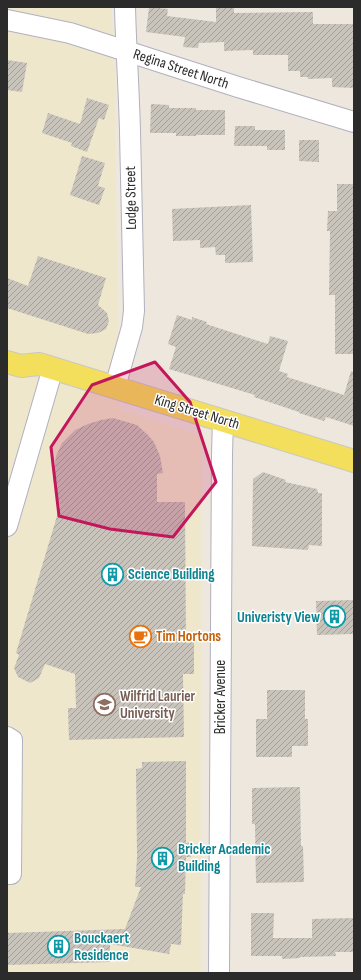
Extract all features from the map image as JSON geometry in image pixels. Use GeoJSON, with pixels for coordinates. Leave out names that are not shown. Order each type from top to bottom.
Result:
{"type":"FeatureCollection","features":[{"type":"Feature","properties":{"kind":"main road","name":"King Street North"},"geometry":{"type":"LineString","coordinates":[[7,346],[26,352],[46,366]]}},
{"type":"Feature","properties":{"kind":"main road","name":"King Street North"},"geometry":{"type":"LineString","coordinates":[[7,362],[20,366],[46,366],[354,461]]}},
{"type":"Feature","properties":{"kind":"street","name":"Lodge Street"},"geometry":{"type":"LineString","coordinates":[[115,387],[132,327],[134,311],[130,132],[125,7]]}},
{"type":"Feature","properties":{"kind":"street","name":"Regina Street North"},"geometry":{"type":"LineString","coordinates":[[7,20],[70,32],[238,87],[354,122]]}},
{"type":"Feature","properties":{"kind":"street"},"geometry":{"type":"LineString","coordinates":[[7,526],[46,366]]}},
{"type":"Feature","properties":{"kind":"street","name":"Bricker Avenue"},"geometry":{"type":"LineString","coordinates":[[219,973],[222,420]]}},
{"type":"Feature","properties":{"kind":"street"},"geometry":{"type":"LineString","coordinates":[[7,737],[12,740],[12,747],[11,874],[7,874]]}},
{"type":"Feature","properties":{"kind":"highlighted area"},"geometry":{"type":"Polygon","coordinates":[[[155,362],[190,402],[216,482],[173,537],[110,529],[59,516],[51,447],[92,385],[155,362]]]}},
{"type":"Feature","properties":{"kind":"shaded area","name":"Wilfrid Laurier University"},"geometry":{"type":"Polygon","coordinates":[[[7,7],[111,7],[115,71],[119,409],[202,436],[201,973],[7,973],[7,7]]]}},
{"type":"Feature","properties":{"kind":"building"},"geometry":{"type":"Polygon","coordinates":[[[149,7],[168,9],[167,16],[216,22],[216,7],[234,7],[234,13],[313,12],[313,24],[354,24],[354,88],[332,87],[332,78],[308,79],[308,77],[300,77],[300,71],[288,71],[288,55],[253,55],[253,50],[224,51],[224,42],[199,43],[198,48],[183,47],[185,37],[146,32],[149,7]]]}},
{"type":"Feature","properties":{"kind":"building"},"geometry":{"type":"Polygon","coordinates":[[[7,60],[27,63],[22,92],[7,90],[7,60]]]}},
{"type":"Feature","properties":{"kind":"building"},"geometry":{"type":"Polygon","coordinates":[[[87,98],[109,105],[104,120],[99,118],[87,152],[71,146],[72,143],[42,133],[48,113],[80,124],[87,98]]]}},
{"type":"Feature","properties":{"kind":"building"},"geometry":{"type":"Polygon","coordinates":[[[151,104],[169,105],[169,108],[225,110],[225,135],[176,136],[176,133],[150,133],[151,104]]]}},
{"type":"Feature","properties":{"kind":"building"},"geometry":{"type":"Polygon","coordinates":[[[235,126],[255,126],[255,130],[285,130],[285,150],[267,150],[267,146],[234,146],[235,126]]]}},
{"type":"Feature","properties":{"kind":"building"},"geometry":{"type":"Polygon","coordinates":[[[299,140],[319,140],[319,162],[299,161],[299,140]]]}},
{"type":"Feature","properties":{"kind":"building"},"geometry":{"type":"Polygon","coordinates":[[[82,156],[105,163],[98,186],[105,188],[99,205],[70,195],[82,156]]]}},
{"type":"Feature","properties":{"kind":"building"},"geometry":{"type":"Polygon","coordinates":[[[337,184],[354,184],[354,354],[335,354],[335,295],[329,295],[330,231],[327,231],[328,211],[337,211],[337,184]]]}},
{"type":"Feature","properties":{"kind":"building"},"geometry":{"type":"Polygon","coordinates":[[[251,205],[253,262],[225,263],[225,255],[216,255],[215,247],[200,248],[200,240],[173,241],[172,209],[251,205]]]}},
{"type":"Feature","properties":{"kind":"building"},"geometry":{"type":"Polygon","coordinates":[[[38,256],[106,278],[98,305],[107,313],[109,321],[106,329],[98,333],[88,334],[7,308],[7,278],[28,286],[38,256]]]}},
{"type":"Feature","properties":{"kind":"building"},"geometry":{"type":"Polygon","coordinates":[[[177,315],[192,320],[192,317],[207,322],[206,324],[268,344],[270,336],[288,341],[279,371],[288,374],[287,377],[344,395],[351,371],[354,372],[354,426],[326,417],[324,421],[254,397],[255,395],[169,369],[176,347],[168,344],[177,315]]]}},
{"type":"Feature","properties":{"kind":"building","name":"Science Building"},"geometry":{"type":"Polygon","coordinates":[[[113,418],[137,425],[154,442],[160,456],[163,473],[157,474],[157,502],[185,502],[186,643],[194,642],[194,674],[183,674],[184,737],[69,740],[68,708],[76,708],[75,674],[45,664],[39,678],[30,683],[18,677],[14,668],[19,655],[16,653],[60,506],[53,478],[56,456],[62,443],[75,430],[88,424],[113,418]]]}},
{"type":"Feature","properties":{"kind":"building"},"geometry":{"type":"Polygon","coordinates":[[[263,472],[286,480],[285,482],[317,489],[318,493],[322,493],[322,546],[309,545],[308,550],[252,546],[253,479],[263,472]]]}},
{"type":"Feature","properties":{"kind":"building","name":"Univeristy View"},"geometry":{"type":"Polygon","coordinates":[[[354,600],[354,634],[317,635],[316,601],[354,600]]]}},
{"type":"Feature","properties":{"kind":"building"},"geometry":{"type":"Polygon","coordinates":[[[267,690],[305,690],[305,719],[308,719],[308,746],[292,746],[292,757],[256,757],[256,719],[267,719],[267,690]]]}},
{"type":"Feature","properties":{"kind":"building","name":"Bricker Academic Building"},"geometry":{"type":"Polygon","coordinates":[[[186,761],[186,843],[191,842],[191,857],[186,857],[181,945],[171,944],[169,954],[110,944],[110,962],[7,965],[7,933],[125,929],[141,887],[135,887],[137,858],[136,769],[142,768],[142,762],[186,761]]]}},
{"type":"Feature","properties":{"kind":"building"},"geometry":{"type":"Polygon","coordinates":[[[300,787],[301,846],[303,846],[304,882],[256,883],[255,824],[252,824],[252,788],[300,787]]]}},
{"type":"Feature","properties":{"kind":"building"},"geometry":{"type":"Polygon","coordinates":[[[251,913],[274,913],[273,938],[312,938],[312,919],[354,918],[354,952],[335,952],[336,956],[282,959],[282,956],[251,956],[251,913]]]}},
{"type":"Feature","properties":{"kind":"place","name":"Science Building"},"geometry":{"type":"Point","coordinates":[113,574]}},
{"type":"Feature","properties":{"kind":"place","name":"Univeristy View"},"geometry":{"type":"Point","coordinates":[335,617]}},
{"type":"Feature","properties":{"kind":"place","name":"Tim Hortons"},"geometry":{"type":"Point","coordinates":[141,636]}},
{"type":"Feature","properties":{"kind":"place","name":"Wilfrid Laurier University"},"geometry":{"type":"Point","coordinates":[104,705]}},
{"type":"Feature","properties":{"kind":"place","name":"Bricker Academic Building"},"geometry":{"type":"Point","coordinates":[163,858]}},
{"type":"Feature","properties":{"kind":"place","name":"Bouckaert Residence"},"geometry":{"type":"Point","coordinates":[59,947]}}]}
